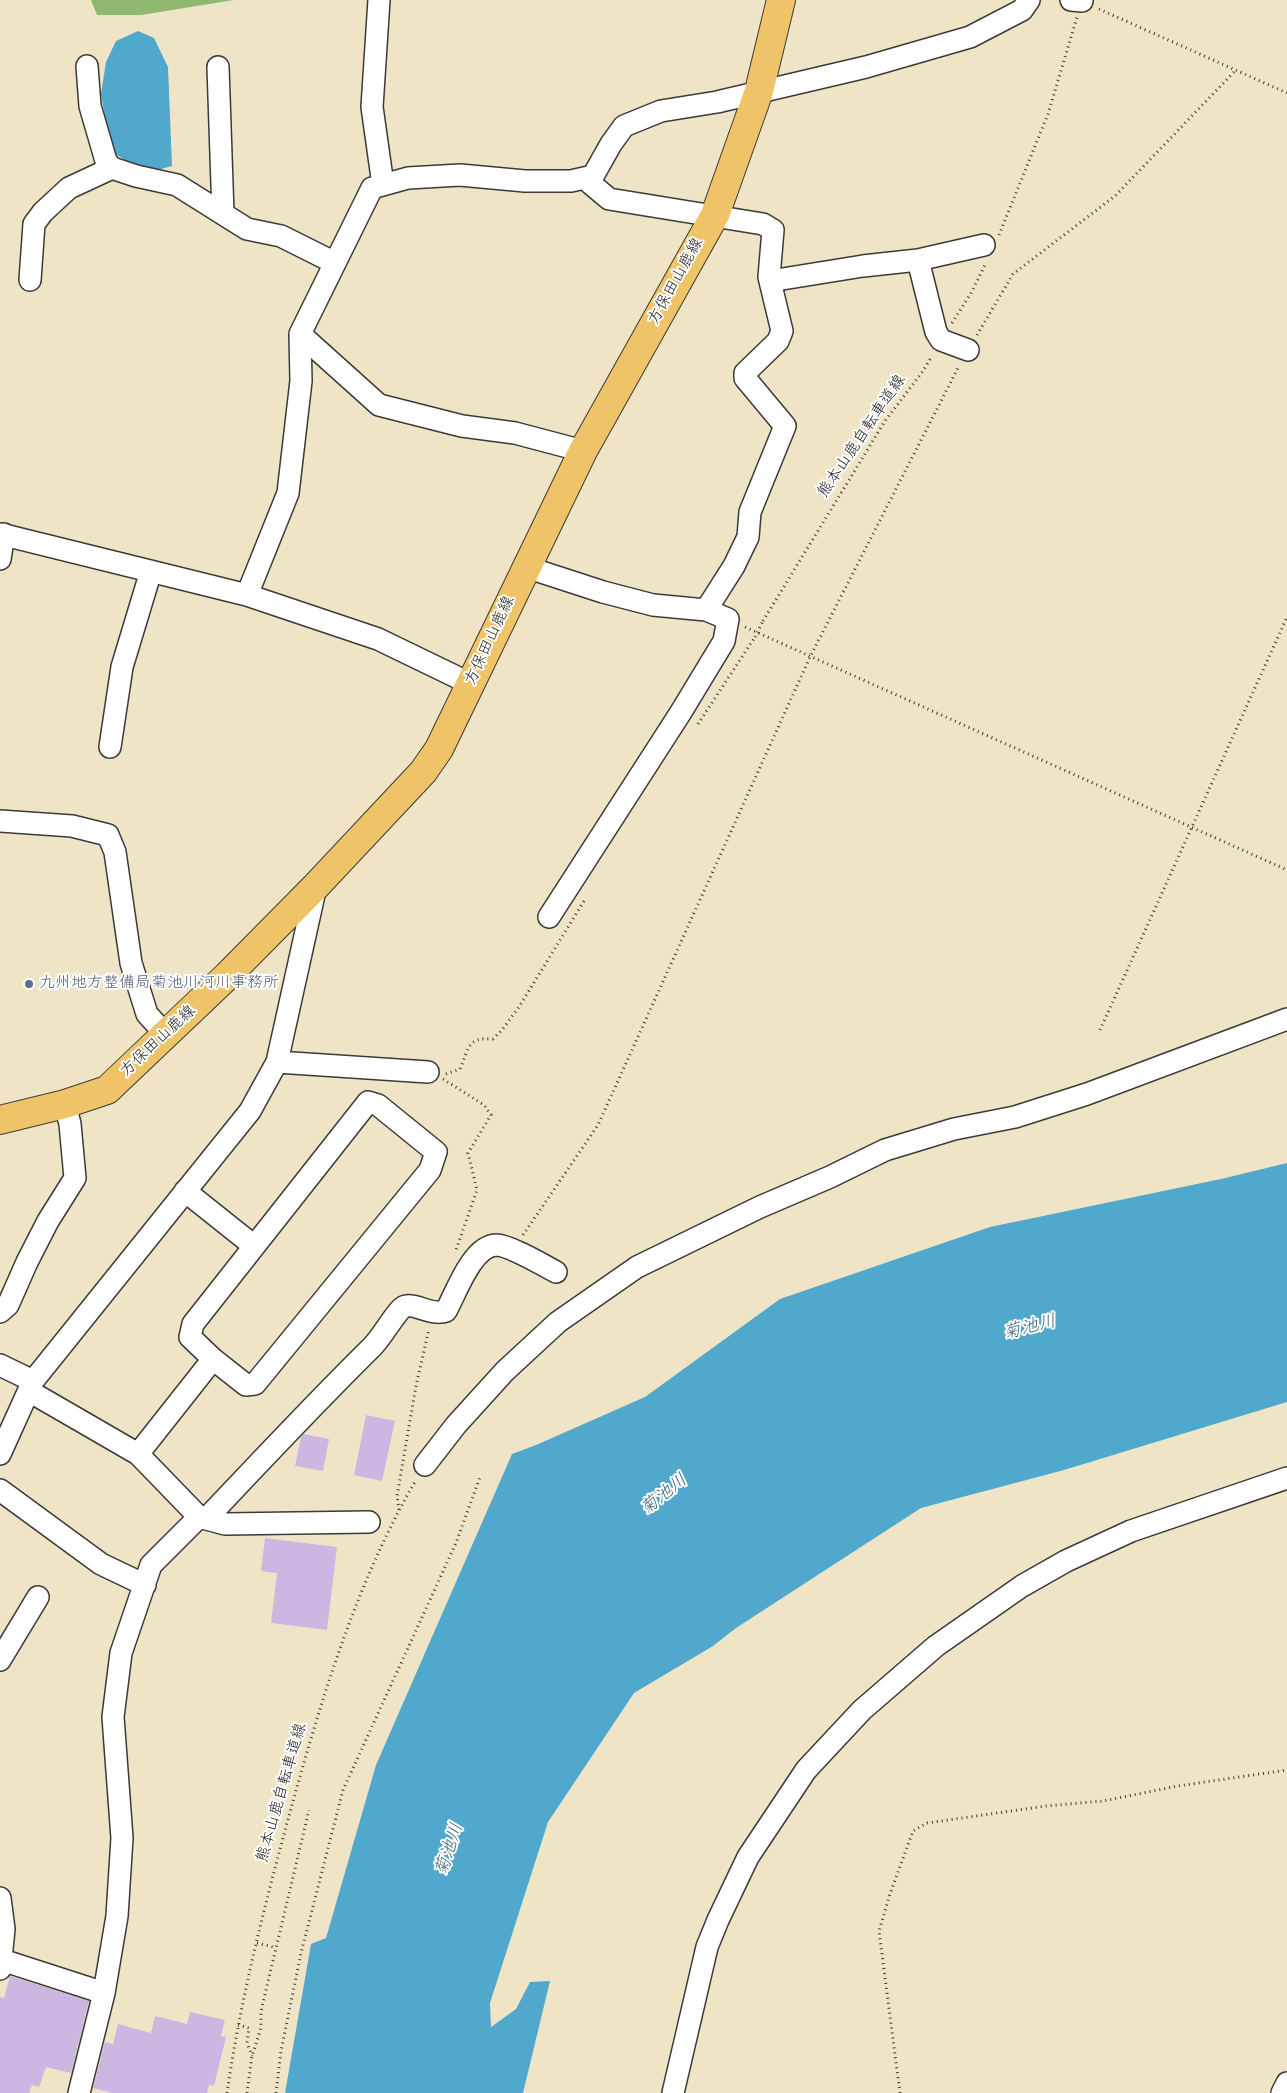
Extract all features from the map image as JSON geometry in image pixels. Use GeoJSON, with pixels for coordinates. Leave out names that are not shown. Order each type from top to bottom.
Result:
{"type":"FeatureCollection","features":[{"type":"Feature","properties":{"kind":"main road","name":"方保田山鹿線"},"geometry":{"type":"LineString","coordinates":[[0,1120],[65,1104],[107,1090],[227,976],[316,886],[423,772],[439,749],[583,451],[715,215],[759,91],[781,0]]}},
{"type":"Feature","properties":{"kind":"street"},"geometry":{"type":"LineString","coordinates":[[379,0],[372,107],[383,185]]}},
{"type":"Feature","properties":{"kind":"street"},"geometry":{"type":"LineString","coordinates":[[247,595],[288,493],[301,382],[300,334],[372,188],[408,178],[460,175],[525,181],[571,181],[592,176],[624,126],[662,111],[717,102],[866,67],[970,37],[1022,10],[1029,0]]}},
{"type":"Feature","properties":{"kind":"street"},"geometry":{"type":"LineString","coordinates":[[87,66],[90,106],[106,161],[112,168],[136,176],[177,184],[247,229],[280,236],[335,263]]}},
{"type":"Feature","properties":{"kind":"street"},"geometry":{"type":"LineString","coordinates":[[218,67],[223,214]]}},
{"type":"Feature","properties":{"kind":"street"},"geometry":{"type":"LineString","coordinates":[[30,280],[34,224],[43,212],[69,188],[112,168]]}},
{"type":"Feature","properties":{"kind":"street"},"geometry":{"type":"LineString","coordinates":[[584,178],[610,199],[763,224],[772,230],[770,280],[782,331],[778,341],[745,373],[745,378],[785,426],[750,512],[748,537],[734,566],[706,610]]}},
{"type":"Feature","properties":{"kind":"street"},"geometry":{"type":"LineString","coordinates":[[770,280],[918,260],[990,247]]}},
{"type":"Feature","properties":{"kind":"street"},"geometry":{"type":"LineString","coordinates":[[918,260],[936,332],[941,340],[968,350]]}},
{"type":"Feature","properties":{"kind":"street"},"geometry":{"type":"LineString","coordinates":[[300,334],[379,405],[462,426],[516,433],[583,451]]}},
{"type":"Feature","properties":{"kind":"street"},"geometry":{"type":"LineString","coordinates":[[0,559],[2,534],[247,595],[378,639],[471,684]]}},
{"type":"Feature","properties":{"kind":"street"},"geometry":{"type":"LineString","coordinates":[[526,567],[603,592],[653,605],[706,610],[728,619],[724,641],[549,918]]}},
{"type":"Feature","properties":{"kind":"street"},"geometry":{"type":"LineString","coordinates":[[110,747],[122,667],[151,571]]}},
{"type":"Feature","properties":{"kind":"street"},"geometry":{"type":"LineString","coordinates":[[0,822],[72,826],[108,835],[115,852],[131,963],[147,1014],[166,1035]]}},
{"type":"Feature","properties":{"kind":"street"},"geometry":{"type":"LineString","coordinates":[[0,1454],[31,1386],[250,1111],[277,1062],[316,886]]}},
{"type":"Feature","properties":{"kind":"street"},"geometry":{"type":"LineString","coordinates":[[426,1465],[456,1425],[505,1371],[558,1322],[637,1267],[760,1207],[885,1150],[954,1129],[1015,1117],[1088,1094],[1287,1019]]}},
{"type":"Feature","properties":{"kind":"street"},"geometry":{"type":"LineString","coordinates":[[277,1062],[428,1072]]}},
{"type":"Feature","properties":{"kind":"street"},"geometry":{"type":"LineString","coordinates":[[368,1102],[378,1105],[436,1152],[430,1170],[255,1384],[246,1385],[213,1359],[190,1337],[193,1324],[368,1102]]}},
{"type":"Feature","properties":{"kind":"street"},"geometry":{"type":"LineString","coordinates":[[0,1312],[8,1305],[48,1221],[75,1178],[70,1124],[65,1104]]}},
{"type":"Feature","properties":{"kind":"street"},"geometry":{"type":"LineString","coordinates":[[185,1191],[254,1246]]}},
{"type":"Feature","properties":{"kind":"street"},"geometry":{"type":"LineString","coordinates":[[79,2093],[104,1992],[117,1916],[122,1838],[113,1717],[121,1653],[151,1566],[203,1518],[380,1339],[402,1308],[410,1305],[439,1314],[446,1311],[475,1257],[484,1249],[496,1245],[513,1250],[556,1272]]}},
{"type":"Feature","properties":{"kind":"street"},"geometry":{"type":"LineString","coordinates":[[138,1454],[213,1359]]}},
{"type":"Feature","properties":{"kind":"street"},"geometry":{"type":"LineString","coordinates":[[0,1365],[138,1454],[203,1518],[225,1524],[369,1522]]}},
{"type":"Feature","properties":{"kind":"street"},"geometry":{"type":"LineString","coordinates":[[672,2093],[708,1947],[718,1920],[748,1857],[806,1770],[862,1710],[936,1646],[1022,1586],[1066,1561],[1131,1531],[1287,1478]]}},
{"type":"Feature","properties":{"kind":"street"},"geometry":{"type":"LineString","coordinates":[[0,1490],[101,1564],[145,1585]]}},
{"type":"Feature","properties":{"kind":"street"},"geometry":{"type":"LineString","coordinates":[[0,1660],[38,1597]]}},
{"type":"Feature","properties":{"kind":"street"},"geometry":{"type":"LineString","coordinates":[[0,1898],[4,1929],[1,1964],[104,1992]]}},
{"type":"Feature","properties":{"kind":"street"},"geometry":{"type":"LineString","coordinates":[[1282,2093],[1287,2083]]}},
{"type":"Feature","properties":{"kind":"path"},"geometry":{"type":"LineString","coordinates":[[1076,1],[1287,93]]}},
{"type":"Feature","properties":{"kind":"path","name":"熊本山鹿自転車道線"},"geometry":{"type":"LineString","coordinates":[[755,636],[885,422],[923,371],[971,293],[1048,114],[1076,1]]}},
{"type":"Feature","properties":{"kind":"path"},"geometry":{"type":"LineString","coordinates":[[513,1250],[598,1125],[810,657],[968,350],[1013,274],[1115,196],[1236,70]]}},
{"type":"Feature","properties":{"kind":"path"},"geometry":{"type":"LineString","coordinates":[[1100,1030],[1287,617]]}},
{"type":"Feature","properties":{"kind":"path"},"geometry":{"type":"LineString","coordinates":[[728,619],[1287,870]]}},
{"type":"Feature","properties":{"kind":"path","name":"熊本山鹿自転車道線"},"geometry":{"type":"LineString","coordinates":[[227,2093],[238,2025],[268,1893],[310,1740],[374,1561],[399,1510],[426,1465]]}},
{"type":"Feature","properties":{"kind":"path"},"geometry":{"type":"LineString","coordinates":[[276,2093],[281,2051],[301,1953],[342,1790],[456,1544],[480,1477]]}},
{"type":"Feature","properties":{"kind":"path"},"geometry":{"type":"LineString","coordinates":[[900,2093],[879,1931],[913,1831],[927,1823],[1046,1806],[1103,1801],[1178,1786],[1287,1770]]}},
{"type":"Feature","properties":{"kind":"path"},"geometry":{"type":"LineString","coordinates":[[247,2093],[252,2056],[261,2028],[261,2011],[309,1810]]}},
{"type":"Feature","properties":{"kind":"path"},"geometry":{"type":"LineString","coordinates":[[257,1943],[273,1947]]}},
{"type":"Feature","properties":{"kind":"path"},"geometry":{"type":"LineString","coordinates":[[238,2025],[249,2028],[247,2043],[252,2056]]}},
{"type":"Feature","properties":{"kind":"green space"},"geometry":{"type":"Polygon","coordinates":[[[91,0],[234,0],[141,15],[97,15],[91,0]]]}},
{"type":"Feature","properties":{"kind":"water"},"geometry":{"type":"Polygon","coordinates":[[[138,31],[154,38],[168,67],[172,166],[154,171],[131,164],[111,151],[101,94],[106,62],[116,41],[138,31]]]}},
{"type":"Feature","properties":{"kind":"water","name":"菊池川"},"geometry":{"type":"Polygon","coordinates":[[[1287,1163],[1287,1402],[1064,1470],[921,1508],[736,1628],[713,1646],[634,1693],[548,1822],[490,2003],[491,2027],[516,2009],[530,1982],[550,1981],[523,2093],[285,2093],[311,1944],[326,1938],[376,1765],[512,1454],[645,1397],[780,1299],[990,1227],[1221,1179],[1287,1163]]]}},
{"type":"Feature","properties":{"kind":"building"},"geometry":{"type":"Polygon","coordinates":[[[366,1415],[395,1421],[382,1481],[354,1475],[366,1415]]]}},
{"type":"Feature","properties":{"kind":"building"},"geometry":{"type":"Polygon","coordinates":[[[304,1434],[329,1439],[323,1471],[295,1466],[301,1437],[304,1434]]]}},
{"type":"Feature","properties":{"kind":"building"},"geometry":{"type":"Polygon","coordinates":[[[265,1538],[337,1547],[327,1630],[271,1623],[277,1573],[261,1571],[265,1538]]]}},
{"type":"Feature","properties":{"kind":"building"},"geometry":{"type":"Polygon","coordinates":[[[10,1976],[89,2001],[71,2073],[46,2067],[39,2087],[32,2085],[29,2093],[0,2093],[0,1997],[4,1998],[10,1976]]]}},
{"type":"Feature","properties":{"kind":"building"},"geometry":{"type":"Polygon","coordinates":[[[190,2012],[225,2020],[221,2036],[226,2037],[214,2086],[209,2085],[207,2093],[112,2093],[93,2088],[105,2042],[113,2044],[118,2024],[151,2033],[155,2016],[187,2024],[190,2012]]]}},
{"type":"Feature","properties":{"kind":"place","name":"九州地方整備局菊池川河川事務所"},"geometry":{"type":"Point","coordinates":[29,984]}}]}
